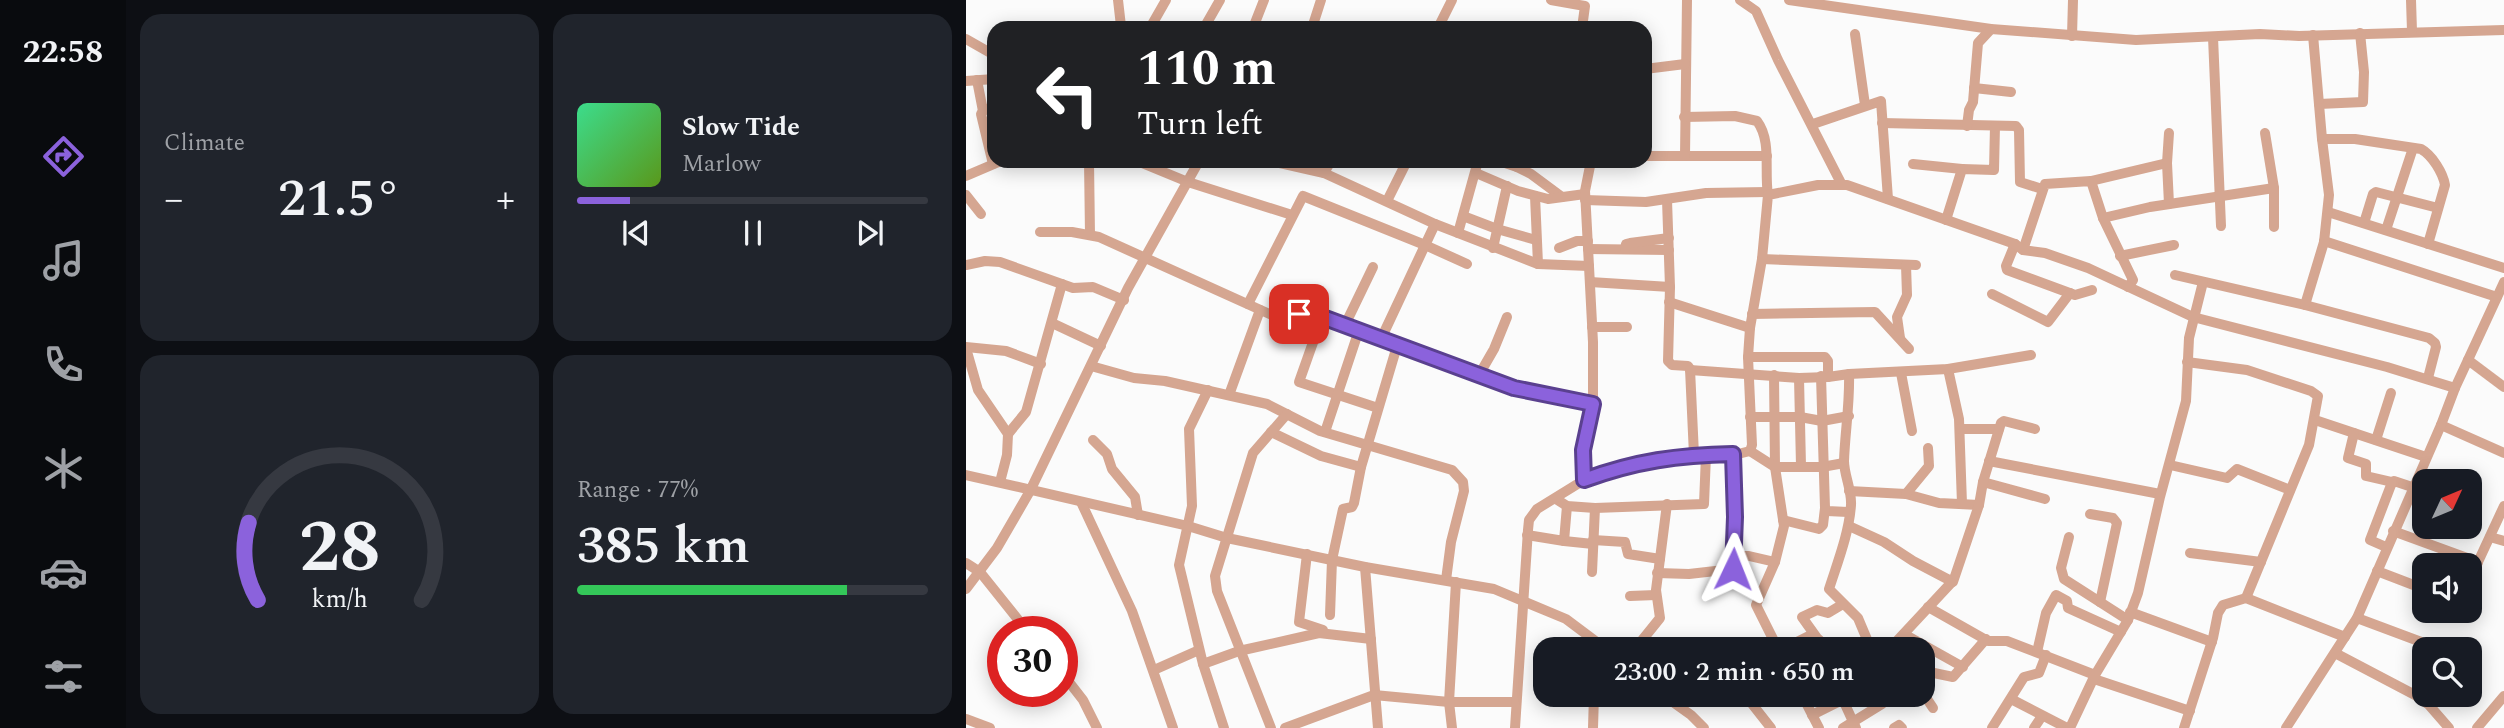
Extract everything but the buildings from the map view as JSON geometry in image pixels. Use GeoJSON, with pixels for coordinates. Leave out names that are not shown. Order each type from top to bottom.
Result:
{"type":"FeatureCollection","features":[{"type":"Feature","properties":{"kind":"street"},"geometry":{"type":"LineString","coordinates":[[1118,0],[1119,21]]}},
{"type":"Feature","properties":{"kind":"street"},"geometry":{"type":"LineString","coordinates":[[1154,21],[1166,0]]}},
{"type":"Feature","properties":{"kind":"street"},"geometry":{"type":"LineString","coordinates":[[1211,21],[1220,0]]}},
{"type":"Feature","properties":{"kind":"street"},"geometry":{"type":"LineString","coordinates":[[1256,21],[1264,0]]}},
{"type":"Feature","properties":{"kind":"street"},"geometry":{"type":"LineString","coordinates":[[1314,21],[1321,0]]}},
{"type":"Feature","properties":{"kind":"street"},"geometry":{"type":"LineString","coordinates":[[1441,21],[1452,0]]}},
{"type":"Feature","properties":{"kind":"street"},"geometry":{"type":"LineString","coordinates":[[1551,0],[1585,6],[1583,21]]}},
{"type":"Feature","properties":{"kind":"street"},"geometry":{"type":"LineString","coordinates":[[1685,156],[1687,0]]}},
{"type":"Feature","properties":{"kind":"street"},"geometry":{"type":"LineString","coordinates":[[1740,0],[1756,11],[1842,185]]}},
{"type":"Feature","properties":{"kind":"street"},"geometry":{"type":"LineString","coordinates":[[1789,0],[1991,29],[2136,40],[2504,30]]}},
{"type":"Feature","properties":{"kind":"street"},"geometry":{"type":"LineString","coordinates":[[2073,0],[2073,36]]}},
{"type":"Feature","properties":{"kind":"street"},"geometry":{"type":"LineString","coordinates":[[2411,0],[2412,31]]}},
{"type":"Feature","properties":{"kind":"street"},"geometry":{"type":"LineString","coordinates":[[1967,126],[1979,43],[1991,29]]}},
{"type":"Feature","properties":{"kind":"street"},"geometry":{"type":"LineString","coordinates":[[2319,104],[2363,102],[2364,72],[2360,33]]}},
{"type":"Feature","properties":{"kind":"street"},"geometry":{"type":"LineString","coordinates":[[1855,34],[1865,105]]}},
{"type":"Feature","properties":{"kind":"street"},"geometry":{"type":"LineString","coordinates":[[2305,305],[2324,240],[2329,195],[2313,35]]}},
{"type":"Feature","properties":{"kind":"street"},"geometry":{"type":"LineString","coordinates":[[2213,37],[2221,226]]}},
{"type":"Feature","properties":{"kind":"street"},"geometry":{"type":"LineString","coordinates":[[966,39],[987,51]]}},
{"type":"Feature","properties":{"kind":"street"},"geometry":{"type":"LineString","coordinates":[[1652,68],[1685,64]]}},
{"type":"Feature","properties":{"kind":"street"},"geometry":{"type":"LineString","coordinates":[[971,80],[983,111],[981,114],[987,132]]}},
{"type":"Feature","properties":{"kind":"street"},"geometry":{"type":"LineString","coordinates":[[1974,88],[2011,92]]}},
{"type":"Feature","properties":{"kind":"street"},"geometry":{"type":"LineString","coordinates":[[1813,124],[1881,101],[1888,199]]}},
{"type":"Feature","properties":{"kind":"street"},"geometry":{"type":"LineString","coordinates":[[983,111],[987,109]]}},
{"type":"Feature","properties":{"kind":"street"},"geometry":{"type":"LineString","coordinates":[[1684,117],[1730,116],[1754,119],[1760,125],[1767,156],[1768,193],[1762,259],[1752,314],[1748,357],[1752,445],[1750,450]]}},
{"type":"Feature","properties":{"kind":"street"},"geometry":{"type":"LineString","coordinates":[[1882,123],[2018,127],[2020,182],[2042,189]]}},
{"type":"Feature","properties":{"kind":"street"},"geometry":{"type":"LineString","coordinates":[[1913,164],[1962,170],[1994,170],[1995,127]]}},
{"type":"Feature","properties":{"kind":"street"},"geometry":{"type":"LineString","coordinates":[[2265,133],[2274,188],[2273,227]]}},
{"type":"Feature","properties":{"kind":"street"},"geometry":{"type":"LineString","coordinates":[[2169,134],[2169,204]]}},
{"type":"Feature","properties":{"kind":"street"},"geometry":{"type":"LineString","coordinates":[[2322,139],[2355,139],[2413,148],[2427,153],[2444,178],[2445,185],[2428,244]]}},
{"type":"Feature","properties":{"kind":"street"},"geometry":{"type":"LineString","coordinates":[[2386,230],[2413,148]]}},
{"type":"Feature","properties":{"kind":"street"},"geometry":{"type":"LineString","coordinates":[[1652,156],[1767,156]]}},
{"type":"Feature","properties":{"kind":"street"},"geometry":{"type":"LineString","coordinates":[[2092,290],[2080,295],[2070,293],[2006,269],[2019,247],[2042,189],[2048,183],[2091,181],[2167,163]]}},
{"type":"Feature","properties":{"kind":"street"},"geometry":{"type":"LineString","coordinates":[[966,176],[987,167]]}},
{"type":"Feature","properties":{"kind":"street"},"geometry":{"type":"LineString","coordinates":[[1089,168],[1090,235]]}},
{"type":"Feature","properties":{"kind":"street"},"geometry":{"type":"LineString","coordinates":[[1154,168],[1188,182],[1292,215]]}},
{"type":"Feature","properties":{"kind":"street"},"geometry":{"type":"LineString","coordinates":[[966,589],[998,548],[1030,491],[1124,300],[1195,168]]}},
{"type":"Feature","properties":{"kind":"street"},"geometry":{"type":"LineString","coordinates":[[1308,168],[1435,224],[1538,264],[1589,266]]}},
{"type":"Feature","properties":{"kind":"street"},"geometry":{"type":"LineString","coordinates":[[1324,173],[1327,168]]}},
{"type":"Feature","properties":{"kind":"street"},"geometry":{"type":"LineString","coordinates":[[1387,201],[1402,168]]}},
{"type":"Feature","properties":{"kind":"street"},"geometry":{"type":"LineString","coordinates":[[1458,233],[1477,168]]}},
{"type":"Feature","properties":{"kind":"street"},"geometry":{"type":"LineString","coordinates":[[1523,168],[1562,197]]}},
{"type":"Feature","properties":{"kind":"street"},"geometry":{"type":"LineString","coordinates":[[1584,480],[1583,450],[1593,404],[1585,197],[1590,168]]}},
{"type":"Feature","properties":{"kind":"street"},"geometry":{"type":"LineString","coordinates":[[1946,220],[1962,170]]}},
{"type":"Feature","properties":{"kind":"street"},"geometry":{"type":"LineString","coordinates":[[1476,173],[1535,196],[1642,202],[1706,193],[1768,193],[1818,185],[1842,185],[2019,247],[2088,268],[2193,317],[2428,378],[2455,388]]}},
{"type":"Feature","properties":{"kind":"street"},"geometry":{"type":"LineString","coordinates":[[2091,181],[2103,218],[2133,281],[2128,287]]}},
{"type":"Feature","properties":{"kind":"street"},"geometry":{"type":"LineString","coordinates":[[1493,248],[1507,186]]}},
{"type":"Feature","properties":{"kind":"street"},"geometry":{"type":"LineString","coordinates":[[2103,218],[2169,204],[2274,188]]}},
{"type":"Feature","properties":{"kind":"street"},"geometry":{"type":"LineString","coordinates":[[2364,223],[2374,193],[2438,208]]}},
{"type":"Feature","properties":{"kind":"street"},"geometry":{"type":"LineString","coordinates":[[966,195],[981,214]]}},
{"type":"Feature","properties":{"kind":"street"},"geometry":{"type":"LineString","coordinates":[[1248,304],[1301,197],[1305,195],[1467,264]]}},
{"type":"Feature","properties":{"kind":"street"},"geometry":{"type":"LineString","coordinates":[[1535,196],[1538,264]]}},
{"type":"Feature","properties":{"kind":"street"},"geometry":{"type":"LineString","coordinates":[[1667,200],[1670,288],[1668,361],[1672,365],[1688,366],[1690,370],[1694,455]]}},
{"type":"Feature","properties":{"kind":"street"},"geometry":{"type":"LineString","coordinates":[[2328,212],[2504,268]]}},
{"type":"Feature","properties":{"kind":"street"},"geometry":{"type":"LineString","coordinates":[[1463,216],[1536,240]]}},
{"type":"Feature","properties":{"kind":"street"},"geometry":{"type":"LineString","coordinates":[[1381,339],[1435,224]]}},
{"type":"Feature","properties":{"kind":"street"},"geometry":{"type":"LineString","coordinates":[[1040,232],[1072,232],[1099,237],[1285,321],[1303,312],[1309,312],[1514,388],[1593,404]]}},
{"type":"Feature","properties":{"kind":"street"},"geometry":{"type":"LineString","coordinates":[[1625,249],[1626,244],[1630,243],[1669,238]]}},
{"type":"Feature","properties":{"kind":"street"},"geometry":{"type":"LineString","coordinates":[[2324,240],[2497,297]]}},
{"type":"Feature","properties":{"kind":"street"},"geometry":{"type":"LineString","coordinates":[[1559,248],[1577,241],[1588,245],[1625,249],[1669,250]]}},
{"type":"Feature","properties":{"kind":"street"},"geometry":{"type":"LineString","coordinates":[[2120,256],[2174,245]]}},
{"type":"Feature","properties":{"kind":"street"},"geometry":{"type":"LineString","coordinates":[[1762,259],[1911,265],[1908,293],[1897,317],[1900,339]]}},
{"type":"Feature","properties":{"kind":"street"},"geometry":{"type":"LineString","coordinates":[[966,265],[991,261],[1073,288],[1093,287],[1124,300]]}},
{"type":"Feature","properties":{"kind":"street"},"geometry":{"type":"LineString","coordinates":[[1345,325],[1373,267]]}},
{"type":"Feature","properties":{"kind":"street"},"geometry":{"type":"LineString","coordinates":[[2175,275],[2305,305],[2432,340],[2436,347],[2428,378]]}},
{"type":"Feature","properties":{"kind":"street"},"geometry":{"type":"LineString","coordinates":[[1590,282],[1670,288]]}},
{"type":"Feature","properties":{"kind":"street"},"geometry":{"type":"LineString","coordinates":[[2011,699],[2069,728],[2129,616],[2138,593],[2160,495],[2186,401],[2189,338],[2203,282]]}},
{"type":"Feature","properties":{"kind":"street"},"geometry":{"type":"LineString","coordinates":[[2420,469],[2504,282]]}},
{"type":"Feature","properties":{"kind":"street"},"geometry":{"type":"LineString","coordinates":[[1000,482],[1007,455],[1008,434],[1026,412],[1062,284]]}},
{"type":"Feature","properties":{"kind":"street"},"geometry":{"type":"LineString","coordinates":[[1993,294],[2048,321],[2070,293]]}},
{"type":"Feature","properties":{"kind":"street"},"geometry":{"type":"LineString","coordinates":[[1670,302],[1750,328]]}},
{"type":"Feature","properties":{"kind":"street"},"geometry":{"type":"LineString","coordinates":[[1229,395],[1260,310]]}},
{"type":"Feature","properties":{"kind":"street"},"geometry":{"type":"LineString","coordinates":[[1752,314],[1872,312],[1879,315],[1909,349]]}},
{"type":"Feature","properties":{"kind":"street"},"geometry":{"type":"LineString","coordinates":[[1322,317],[1298,380],[1378,408]]}},
{"type":"Feature","properties":{"kind":"street"},"geometry":{"type":"LineString","coordinates":[[1479,375],[1494,349],[1507,317]]}},
{"type":"Feature","properties":{"kind":"street"},"geometry":{"type":"LineString","coordinates":[[1052,323],[1101,346]]}},
{"type":"Feature","properties":{"kind":"street"},"geometry":{"type":"LineString","coordinates":[[1592,327],[1627,327]]}},
{"type":"Feature","properties":{"kind":"street"},"geometry":{"type":"LineString","coordinates":[[1325,432],[1359,330]]}},
{"type":"Feature","properties":{"kind":"street"},"geometry":{"type":"LineString","coordinates":[[1330,615],[1332,560],[1343,509],[1353,506],[1367,444],[1396,346]]}},
{"type":"Feature","properties":{"kind":"street"},"geometry":{"type":"LineString","coordinates":[[1008,434],[978,390],[966,350],[1006,351],[1041,364]]}},
{"type":"Feature","properties":{"kind":"street"},"geometry":{"type":"LineString","coordinates":[[1690,370],[1799,378],[1948,369],[2031,355]]}},
{"type":"Feature","properties":{"kind":"street"},"geometry":{"type":"LineString","coordinates":[[1748,357],[1825,357],[1828,361],[1822,421],[1825,508],[1820,529],[1783,520]]}},
{"type":"Feature","properties":{"kind":"street"},"geometry":{"type":"LineString","coordinates":[[2468,360],[2504,387]]}},
{"type":"Feature","properties":{"kind":"street"},"geometry":{"type":"LineString","coordinates":[[2187,362],[2247,370],[2311,391],[2318,396],[2309,444],[2246,598]]}},
{"type":"Feature","properties":{"kind":"street"},"geometry":{"type":"LineString","coordinates":[[1091,366],[1134,378],[1165,381],[1267,404],[1325,432],[1446,468],[1459,475],[1464,491],[1451,542],[1449,702],[1452,728]]}},
{"type":"Feature","properties":{"kind":"street"},"geometry":{"type":"LineString","coordinates":[[1948,369],[1958,413],[1962,504]]}},
{"type":"Feature","properties":{"kind":"street"},"geometry":{"type":"LineString","coordinates":[[1901,373],[1912,431]]}},
{"type":"Feature","properties":{"kind":"street"},"geometry":{"type":"LineString","coordinates":[[1849,374],[1849,416],[1844,463],[1851,504],[1849,526],[1829,589],[1858,618],[1866,637]]}},
{"type":"Feature","properties":{"kind":"street"},"geometry":{"type":"LineString","coordinates":[[1770,637],[1756,605],[1776,562],[1783,531],[1775,467],[1774,375]]}},
{"type":"Feature","properties":{"kind":"street"},"geometry":{"type":"LineString","coordinates":[[1799,378],[1801,466]]}},
{"type":"Feature","properties":{"kind":"street"},"geometry":{"type":"LineString","coordinates":[[1208,390],[1189,429],[1192,498],[1179,565],[1199,650],[1224,728]]}},
{"type":"Feature","properties":{"kind":"street"},"geometry":{"type":"LineString","coordinates":[[2376,440],[2391,393]]}},
{"type":"Feature","properties":{"kind":"street"},"geometry":{"type":"LineString","coordinates":[[1271,728],[1239,651],[1215,584],[1215,576],[1253,453],[1287,414]]}},
{"type":"Feature","properties":{"kind":"street"},"geometry":{"type":"LineString","coordinates":[[1750,417],[1800,417],[1822,421],[1849,416]]}},
{"type":"Feature","properties":{"kind":"street"},"geometry":{"type":"LineString","coordinates":[[2315,419],[2426,457]]}},
{"type":"Feature","properties":{"kind":"street"},"geometry":{"type":"LineString","coordinates":[[1901,637],[1955,579],[2003,421],[2035,429]]}},
{"type":"Feature","properties":{"kind":"street"},"geometry":{"type":"LineString","coordinates":[[2441,425],[2504,453]]}},
{"type":"Feature","properties":{"kind":"street"},"geometry":{"type":"LineString","coordinates":[[1959,429],[1999,429]]}},
{"type":"Feature","properties":{"kind":"street"},"geometry":{"type":"LineString","coordinates":[[1272,432],[1321,456],[1361,467]]}},
{"type":"Feature","properties":{"kind":"street"},"geometry":{"type":"LineString","coordinates":[[2286,728],[2357,618],[2412,487],[2366,476],[2366,464],[2348,458],[2354,433]]}},
{"type":"Feature","properties":{"kind":"street"},"geometry":{"type":"LineString","coordinates":[[1093,440],[1107,454],[1112,470],[1135,497],[1138,515]]}},
{"type":"Feature","properties":{"kind":"street"},"geometry":{"type":"LineString","coordinates":[[1906,494],[1929,466],[1928,448]]}},
{"type":"Feature","properties":{"kind":"street"},"geometry":{"type":"LineString","coordinates":[[1515,728],[1527,535],[1533,513],[1584,480],[1619,466],[1750,450],[1775,467],[1822,467],[1844,463]]}},
{"type":"Feature","properties":{"kind":"street"},"geometry":{"type":"LineString","coordinates":[[1556,499],[1567,506],[1595,508],[1705,503],[1706,454]]}},
{"type":"Feature","properties":{"kind":"street"},"geometry":{"type":"LineString","coordinates":[[1657,573],[1732,570],[1735,517],[1733,454]]}},
{"type":"Feature","properties":{"kind":"street"},"geometry":{"type":"LineString","coordinates":[[1989,461],[2160,495]]}},
{"type":"Feature","properties":{"kind":"street"},"geometry":{"type":"LineString","coordinates":[[2170,465],[2227,478],[2237,469],[2290,490]]}},
{"type":"Feature","properties":{"kind":"street"},"geometry":{"type":"LineString","coordinates":[[966,475],[1188,526],[1227,538],[1365,567],[1494,589],[1566,620],[1586,637]]}},
{"type":"Feature","properties":{"kind":"street"},"geometry":{"type":"LineString","coordinates":[[1983,482],[2045,499]]}},
{"type":"Feature","properties":{"kind":"street"},"geometry":{"type":"LineString","coordinates":[[2386,547],[2370,538],[2392,482]]}},
{"type":"Feature","properties":{"kind":"street"},"geometry":{"type":"LineString","coordinates":[[1849,491],[1906,494],[1939,503],[1979,505]]}},
{"type":"Feature","properties":{"kind":"street"},"geometry":{"type":"LineString","coordinates":[[1081,502],[1132,611],[1173,728]]}},
{"type":"Feature","properties":{"kind":"street"},"geometry":{"type":"LineString","coordinates":[[1645,637],[1660,618],[1656,596],[1657,573],[1667,504]]}},
{"type":"Feature","properties":{"kind":"street"},"geometry":{"type":"LineString","coordinates":[[1564,541],[1567,506]]}},
{"type":"Feature","properties":{"kind":"street"},"geometry":{"type":"LineString","coordinates":[[1592,572],[1595,508]]}},
{"type":"Feature","properties":{"kind":"street"},"geometry":{"type":"LineString","coordinates":[[1825,508],[1827,512],[1849,512]]}},
{"type":"Feature","properties":{"kind":"street"},"geometry":{"type":"LineString","coordinates":[[2482,555],[2503,512]]}},
{"type":"Feature","properties":{"kind":"street"},"geometry":{"type":"LineString","coordinates":[[2090,514],[2113,519],[2117,523],[2100,602]]}},
{"type":"Feature","properties":{"kind":"street"},"geometry":{"type":"LineString","coordinates":[[1849,526],[1884,542],[1951,583]]}},
{"type":"Feature","properties":{"kind":"street"},"geometry":{"type":"LineString","coordinates":[[2393,531],[2454,553]]}},
{"type":"Feature","properties":{"kind":"street"},"geometry":{"type":"LineString","coordinates":[[1527,535],[1564,541],[1625,542],[1628,554],[1660,559]]}},
{"type":"Feature","properties":{"kind":"street"},"geometry":{"type":"LineString","coordinates":[[2069,537],[2061,568],[2062,576],[2100,602],[2129,616],[2212,642]]}},
{"type":"Feature","properties":{"kind":"street"},"geometry":{"type":"LineString","coordinates":[[2490,537],[2504,541]]}},
{"type":"Feature","properties":{"kind":"street"},"geometry":{"type":"LineString","coordinates":[[2190,553],[2261,562]]}},
{"type":"Feature","properties":{"kind":"street"},"geometry":{"type":"LineString","coordinates":[[1307,554],[1300,622],[1326,632],[1371,639]]}},
{"type":"Feature","properties":{"kind":"street"},"geometry":{"type":"LineString","coordinates":[[1732,556],[1749,556],[1776,562]]}},
{"type":"Feature","properties":{"kind":"street"},"geometry":{"type":"LineString","coordinates":[[966,563],[980,572],[1015,616]]}},
{"type":"Feature","properties":{"kind":"street"},"geometry":{"type":"LineString","coordinates":[[1365,567],[1378,728]]}},
{"type":"Feature","properties":{"kind":"street"},"geometry":{"type":"LineString","coordinates":[[2376,571],[2412,584]]}},
{"type":"Feature","properties":{"kind":"street"},"geometry":{"type":"LineString","coordinates":[[1992,728],[2025,676],[2039,673],[2046,613],[2056,595],[2067,601],[2068,608],[2121,632]]}},
{"type":"Feature","properties":{"kind":"street"},"geometry":{"type":"LineString","coordinates":[[1630,596],[1656,596]]}},
{"type":"Feature","properties":{"kind":"street"},"geometry":{"type":"LineString","coordinates":[[2184,728],[2220,609],[2227,603],[2246,598],[2345,637]]}},
{"type":"Feature","properties":{"kind":"street"},"geometry":{"type":"LineString","coordinates":[[1816,637],[1804,621],[1803,615],[1817,610],[1828,613],[1843,604]]}},
{"type":"Feature","properties":{"kind":"street"},"geometry":{"type":"LineString","coordinates":[[1928,607],[1986,639],[2007,641],[2094,677],[2190,711]]}},
{"type":"Feature","properties":{"kind":"street"},"geometry":{"type":"LineString","coordinates":[[2357,618],[2412,639]]}},
{"type":"Feature","properties":{"kind":"street"},"geometry":{"type":"LineString","coordinates":[[1203,664],[1239,651],[1326,632]]}},
{"type":"Feature","properties":{"kind":"street"},"geometry":{"type":"LineString","coordinates":[[1804,637],[1813,634]]}},
{"type":"Feature","properties":{"kind":"street"},"geometry":{"type":"LineString","coordinates":[[1904,634],[1963,667]]}},
{"type":"Feature","properties":{"kind":"street"},"geometry":{"type":"LineString","coordinates":[[1935,673],[1952,678],[1986,639]]}},
{"type":"Feature","properties":{"kind":"street"},"geometry":{"type":"LineString","coordinates":[[1154,670],[1199,650]]}},
{"type":"Feature","properties":{"kind":"street"},"geometry":{"type":"LineString","coordinates":[[2335,653],[2415,695],[2429,705],[2449,728]]}},
{"type":"Feature","properties":{"kind":"street"},"geometry":{"type":"LineString","coordinates":[[1078,694],[1097,728]]}},
{"type":"Feature","properties":{"kind":"street"},"geometry":{"type":"LineString","coordinates":[[1285,728],[1374,695],[1449,702],[1516,702]]}},
{"type":"Feature","properties":{"kind":"street"},"geometry":{"type":"LineString","coordinates":[[2477,728],[2504,696]]}},
{"type":"Feature","properties":{"kind":"street"},"geometry":{"type":"LineString","coordinates":[[1593,728],[1594,707]]}},
{"type":"Feature","properties":{"kind":"street"},"geometry":{"type":"LineString","coordinates":[[1678,707],[1704,728]]}},
{"type":"Feature","properties":{"kind":"street"},"geometry":{"type":"LineString","coordinates":[[1754,707],[1771,728]]}},
{"type":"Feature","properties":{"kind":"street"},"geometry":{"type":"LineString","coordinates":[[1808,707],[1819,728]]}},
{"type":"Feature","properties":{"kind":"street"},"geometry":{"type":"LineString","coordinates":[[1812,715],[1828,707]]}},
{"type":"Feature","properties":{"kind":"street"},"geometry":{"type":"LineString","coordinates":[[1850,707],[1855,725]]}},
{"type":"Feature","properties":{"kind":"street"},"geometry":{"type":"LineString","coordinates":[[1843,728],[1855,725],[1878,707]]}},
{"type":"Feature","properties":{"kind":"street"},"geometry":{"type":"LineString","coordinates":[[1312,728],[1315,716]]}},
{"type":"Feature","properties":{"kind":"street"},"geometry":{"type":"LineString","coordinates":[[2034,728],[2042,716]]}},
{"type":"Feature","properties":{"kind":"street"},"geometry":{"type":"LineString","coordinates":[[966,719],[990,728]]}},
{"type":"Feature","properties":{"kind":"street"},"geometry":{"type":"LineString","coordinates":[[1894,728],[1899,725],[1902,728]]}},
{"type":"Feature","properties":{"kind":"route"},"geometry":{"type":"LineString","coordinates":[[1299,314],[1309,312],[1514,388],[1593,404],[1583,450],[1584,480],[1619,466],[1672,457],[1733,454],[1733,569]]}}]}
